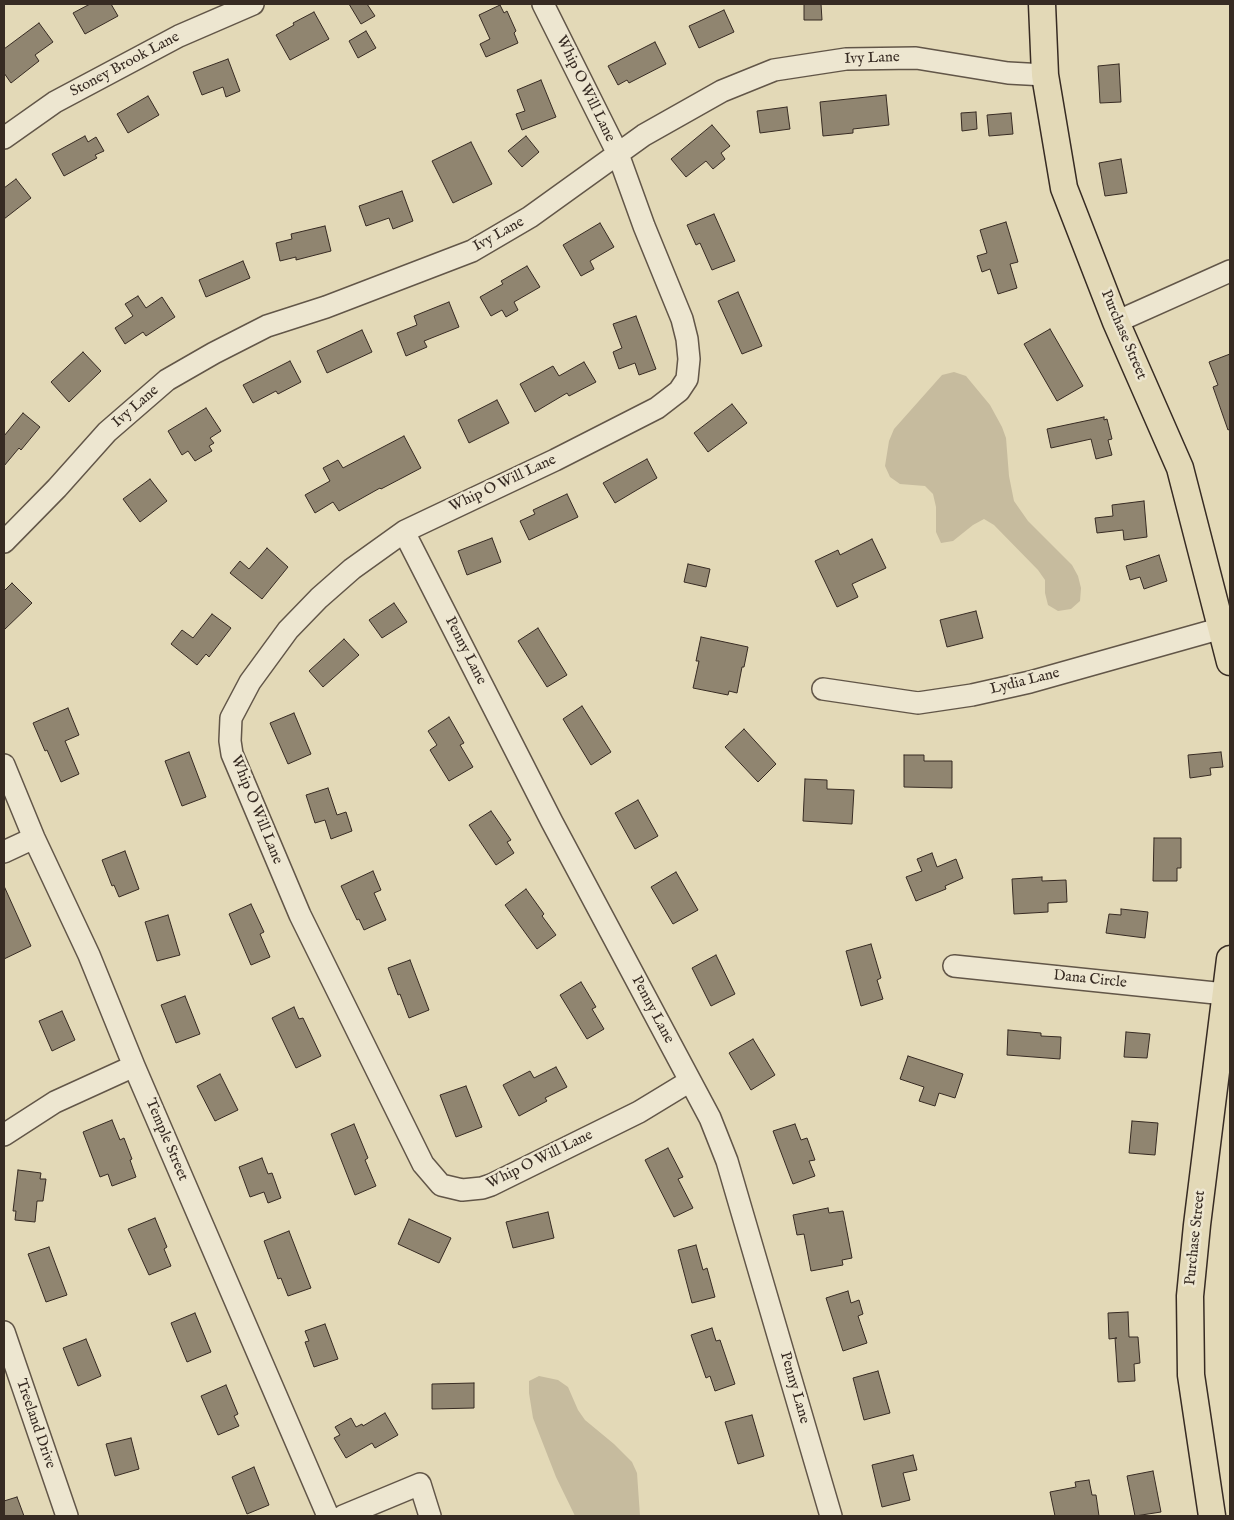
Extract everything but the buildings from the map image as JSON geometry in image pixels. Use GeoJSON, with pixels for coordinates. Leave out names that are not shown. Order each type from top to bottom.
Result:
{"type":"FeatureCollection","features":[{"type":"Feature","properties":{"kind":"main road","name":"Purchase Street"},"geometry":{"type":"LineString","coordinates":[[1042,4],[1045,75],[1064,188],[1116,322],[1180,468],[1230,662]]}},
{"type":"Feature","properties":{"kind":"main road","name":"Purchase Street"},"geometry":{"type":"LineString","coordinates":[[1212,1516],[1191,1375],[1190,1296],[1230,959]]}},
{"type":"Feature","properties":{"kind":"street","name":"Stoney Brook Lane"},"geometry":{"type":"LineString","coordinates":[[4,138],[55,102],[179,36],[253,4]]}},
{"type":"Feature","properties":{"kind":"street","name":"Whip O Will Lane"},"geometry":{"type":"LineString","coordinates":[[543,4],[618,154],[644,226],[682,320],[687,339],[689,359],[687,379],[679,391],[657,408],[555,460],[526,472],[404,532],[352,569],[319,598],[288,630],[250,682],[231,718],[229,730],[232,754],[300,914],[423,1164],[441,1185],[462,1190],[482,1188],[639,1112],[690,1081]]}},
{"type":"Feature","properties":{"kind":"street","name":"Ivy Lane"},"geometry":{"type":"LineString","coordinates":[[4,542],[57,488],[107,432],[167,380],[214,352],[267,326],[472,251],[530,218],[644,135],[722,92],[774,70],[846,59],[916,58],[1008,73],[1045,75]]}},
{"type":"Feature","properties":{"kind":"street"},"geometry":{"type":"LineString","coordinates":[[1116,322],[1230,270]]}},
{"type":"Feature","properties":{"kind":"street","name":"Penny Lane"},"geometry":{"type":"LineString","coordinates":[[404,532],[552,822],[710,1118],[727,1161],[831,1516]]}},
{"type":"Feature","properties":{"kind":"street","name":"Lydia Lane"},"geometry":{"type":"LineString","coordinates":[[824,689],[918,703],[972,695],[1030,682],[1222,628]]}},
{"type":"Feature","properties":{"kind":"street","name":"Temple Street"},"geometry":{"type":"LineString","coordinates":[[4,765],[34,838],[89,954],[134,1066],[328,1516]]}},
{"type":"Feature","properties":{"kind":"street"},"geometry":{"type":"LineString","coordinates":[[4,852],[34,838]]}},
{"type":"Feature","properties":{"kind":"street","name":"Dana Circle"},"geometry":{"type":"LineString","coordinates":[[954,966],[1226,994]]}},
{"type":"Feature","properties":{"kind":"street"},"geometry":{"type":"LineString","coordinates":[[4,1135],[55,1102],[134,1066]]}},
{"type":"Feature","properties":{"kind":"street","name":"Treeland Drive"},"geometry":{"type":"LineString","coordinates":[[4,1332],[67,1516]]}},
{"type":"Feature","properties":{"kind":"street"},"geometry":{"type":"LineString","coordinates":[[343,1516],[420,1484],[430,1516]]}},
{"type":"Feature","properties":{"kind":"shaded area"},"geometry":{"type":"Polygon","coordinates":[[[954,372],[966,376],[990,405],[1002,427],[1006,438],[1009,476],[1014,501],[1028,521],[1072,565],[1078,576],[1081,588],[1080,601],[1071,609],[1058,611],[1048,605],[1045,593],[1045,580],[1038,570],[994,525],[984,519],[953,541],[941,543],[936,532],[936,507],[933,494],[925,486],[900,484],[890,477],[885,466],[889,441],[894,429],[942,375],[954,372]]]}},
{"type":"Feature","properties":{"kind":"shaded area"},"geometry":{"type":"Polygon","coordinates":[[[539,1376],[558,1380],[568,1387],[578,1410],[585,1420],[632,1462],[637,1473],[640,1516],[575,1516],[556,1477],[533,1418],[529,1381],[539,1376]]]}}]}
